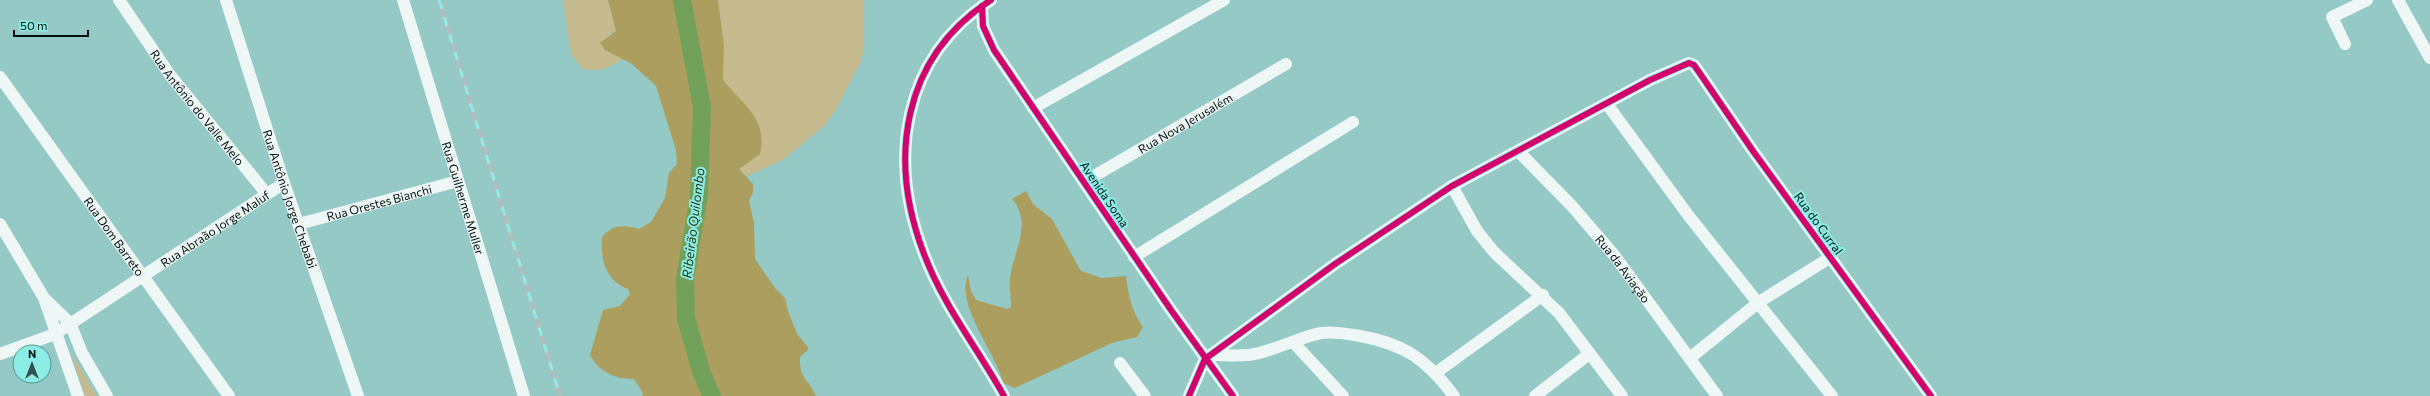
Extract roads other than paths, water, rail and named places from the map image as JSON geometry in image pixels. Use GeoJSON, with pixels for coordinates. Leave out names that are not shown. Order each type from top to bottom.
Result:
{"type":"FeatureCollection","features":[{"type":"Feature","properties":{"kind":"street","name":"Rua Antônio do Valle Melo"},"geometry":{"type":"LineString","coordinates":[[119,0],[170,75],[266,193]]}},
{"type":"Feature","properties":{"kind":"street","name":"Rua Antônio Jorge Chebabi"},"geometry":{"type":"LineString","coordinates":[[226,0],[284,183],[358,396]]}},
{"type":"Feature","properties":{"kind":"street","name":"Rua Guilherme Muller"},"geometry":{"type":"LineString","coordinates":[[402,0],[524,396]]}},
{"type":"Feature","properties":{"kind":"street"},"geometry":{"type":"LineString","coordinates":[[1033,108],[1224,0]]}},
{"type":"Feature","properties":{"kind":"street"},"geometry":{"type":"LineString","coordinates":[[2345,44],[2332,17],[2367,0]]}},
{"type":"Feature","properties":{"kind":"street"},"geometry":{"type":"LineString","coordinates":[[2398,0],[2430,58]]}},
{"type":"Feature","properties":{"kind":"street"},"geometry":{"type":"LineString","coordinates":[[986,3],[952,32],[923,74],[914,96],[909,114],[906,149],[907,189],[924,255],[938,285],[1004,396]]}},
{"type":"Feature","properties":{"kind":"street","name":"Avenida Soma"},"geometry":{"type":"LineString","coordinates":[[986,3],[983,26],[994,50],[1134,257],[1208,357],[1233,396]]}},
{"type":"Feature","properties":{"kind":"street","name":"Rua Nova Jerusalém"},"geometry":{"type":"LineString","coordinates":[[1084,182],[1286,64]]}},
{"type":"Feature","properties":{"kind":"street","name":"Rua do Curral"},"geometry":{"type":"LineString","coordinates":[[1607,104],[1650,80],[1689,64],[1694,65],[1753,151],[1831,257],[1875,321],[1931,396]]}},
{"type":"Feature","properties":{"kind":"street","name":"Rua Dom Barreto"},"geometry":{"type":"LineString","coordinates":[[0,77],[229,396]]}},
{"type":"Feature","properties":{"kind":"street"},"geometry":{"type":"LineString","coordinates":[[1189,396],[1208,357],[1335,264],[1452,186],[1607,104],[1688,215],[1759,302],[1832,396]]}},
{"type":"Feature","properties":{"kind":"street"},"geometry":{"type":"LineString","coordinates":[[1134,257],[1353,122]]}},
{"type":"Feature","properties":{"kind":"street","name":"Rua da Aviação"},"geometry":{"type":"LineString","coordinates":[[1518,151],[1571,205],[1614,255],[1717,396]]}},
{"type":"Feature","properties":{"kind":"street","name":"Rua Orestes Bianchi"},"geometry":{"type":"LineString","coordinates":[[299,224],[458,181]]}},
{"type":"Feature","properties":{"kind":"street","name":"Rua Abraão Jorge Maluf"},"geometry":{"type":"LineString","coordinates":[[0,354],[55,334],[266,193],[284,183]]}},
{"type":"Feature","properties":{"kind":"street"},"geometry":{"type":"LineString","coordinates":[[1452,186],[1477,231],[1494,252],[1543,295],[1559,313],[1622,396]]}},
{"type":"Feature","properties":{"kind":"street"},"geometry":{"type":"LineString","coordinates":[[0,224],[44,298],[55,334],[78,396]]}},
{"type":"Feature","properties":{"kind":"street"},"geometry":{"type":"LineString","coordinates":[[1690,358],[1759,302],[1831,257]]}},
{"type":"Feature","properties":{"kind":"street"},"geometry":{"type":"LineString","coordinates":[[1436,372],[1543,295]]}},
{"type":"Feature","properties":{"kind":"street"},"geometry":{"type":"LineString","coordinates":[[44,298],[70,323],[82,352],[107,396]]}},
{"type":"Feature","properties":{"kind":"street"},"geometry":{"type":"LineString","coordinates":[[1208,357],[1249,355],[1294,343],[1320,334],[1334,332],[1375,339],[1409,352],[1421,359],[1436,372],[1454,396]]}},
{"type":"Feature","properties":{"kind":"street"},"geometry":{"type":"LineString","coordinates":[[1294,343],[1344,396]]}},
{"type":"Feature","properties":{"kind":"street"},"geometry":{"type":"LineString","coordinates":[[1534,396],[1589,354]]}},
{"type":"Feature","properties":{"kind":"street"},"geometry":{"type":"LineString","coordinates":[[1120,363],[1144,396]]}},
{"type":"Feature","properties":{"kind":"waterway","name":"Ribeirão Quilombo"},"geometry":{"type":"LineString","coordinates":[[682,0],[702,107],[699,195],[685,279],[686,318],[701,371],[712,396]]}},
{"type":"Feature","properties":{"kind":"railway"},"geometry":{"type":"LineString","coordinates":[[439,0],[560,396]]}}]}
